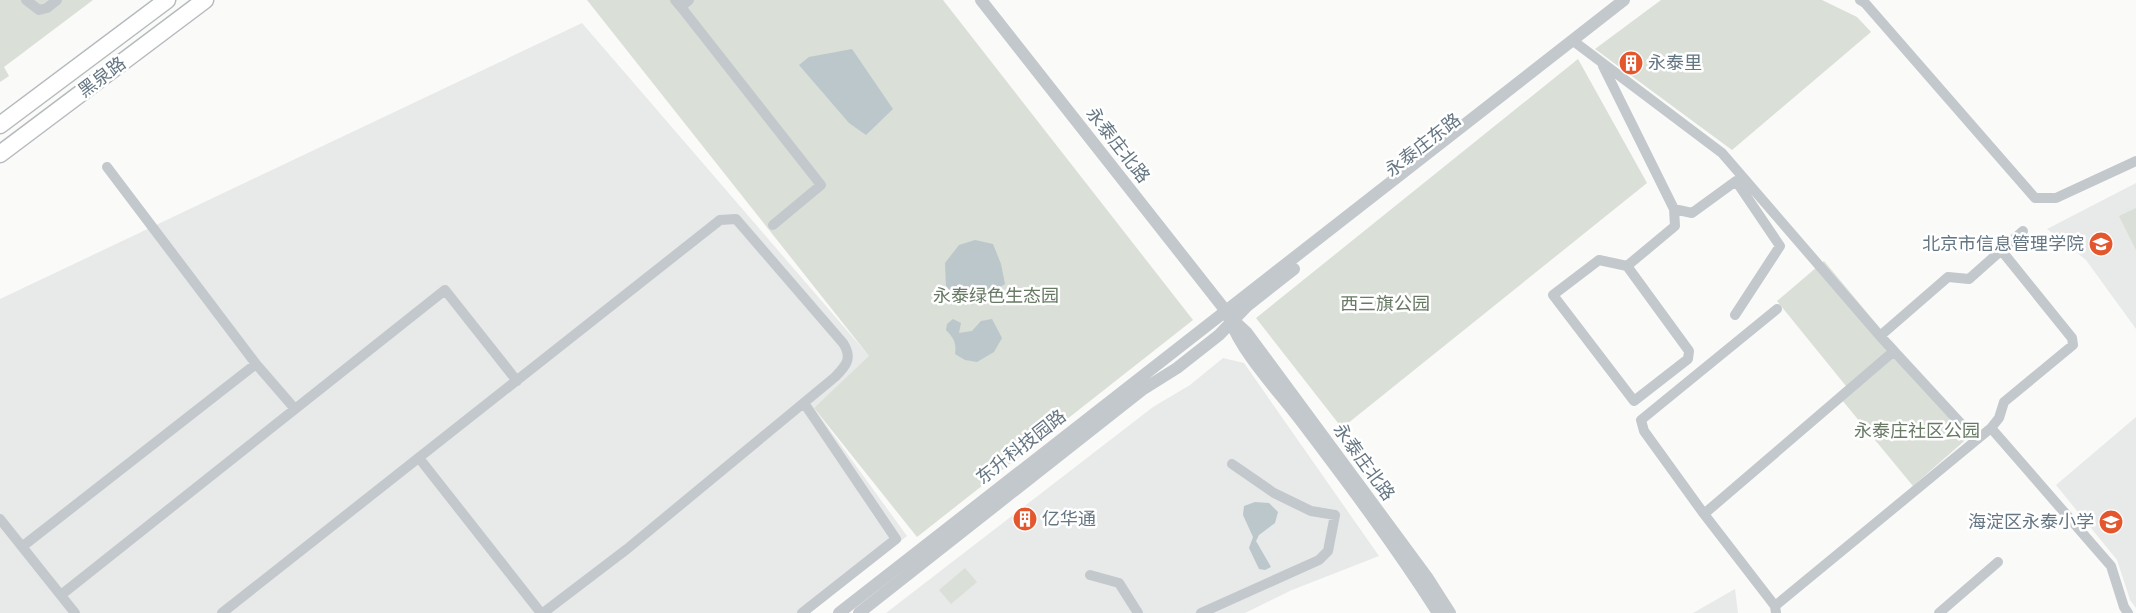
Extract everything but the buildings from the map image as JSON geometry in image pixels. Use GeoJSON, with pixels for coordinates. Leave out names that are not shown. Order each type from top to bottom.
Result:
{"type":"FeatureCollection","features":[{"type":"Feature","properties":{"kind":"main road","name":"黑泉路"},"geometry":{"type":"LineString","coordinates":[[0,125],[167,0]]}},
{"type":"Feature","properties":{"kind":"main road","name":"黑泉路"},"geometry":{"type":"LineString","coordinates":[[0,154],[205,0]]}},
{"type":"Feature","properties":{"kind":"street"},"geometry":{"type":"LineString","coordinates":[[26,0],[39,10],[47,8],[57,0]]}},
{"type":"Feature","properties":{"kind":"street"},"geometry":{"type":"LineString","coordinates":[[689,0],[678,4],[821,186],[773,225]]}},
{"type":"Feature","properties":{"kind":"street","name":"永泰庄北路"},"geometry":{"type":"LineString","coordinates":[[981,0],[1230,318],[1247,333],[1427,577],[1450,613]]}},
{"type":"Feature","properties":{"kind":"street","name":"永泰庄东路"},"geometry":{"type":"LineString","coordinates":[[1230,318],[1624,0]]}},
{"type":"Feature","properties":{"kind":"street","name":"永泰庄东路"},"geometry":{"type":"LineString","coordinates":[[1230,318],[1636,0]]}},
{"type":"Feature","properties":{"kind":"street"},"geometry":{"type":"LineString","coordinates":[[1860,0],[1865,3],[2035,198],[2056,198],[2136,161]]}},
{"type":"Feature","properties":{"kind":"street"},"geometry":{"type":"LineString","coordinates":[[1627,266],[1675,226],[1674,209],[1606,68],[1576,43],[1722,153],[1880,336],[1976,440]]}},
{"type":"Feature","properties":{"kind":"street"},"geometry":{"type":"LineString","coordinates":[[107,167],[256,364],[294,409]]}},
{"type":"Feature","properties":{"kind":"street"},"geometry":{"type":"LineString","coordinates":[[1674,209],[1692,212],[1736,181],[1780,246],[1735,315]]}},
{"type":"Feature","properties":{"kind":"street"},"geometry":{"type":"LineString","coordinates":[[222,613],[720,220],[736,219],[848,351],[849,360],[844,368],[804,403],[626,549],[542,613],[419,458]]}},
{"type":"Feature","properties":{"kind":"street"},"geometry":{"type":"LineString","coordinates":[[1880,336],[1948,277],[1969,278],[2023,231]]}},
{"type":"Feature","properties":{"kind":"street"},"geometry":{"type":"LineString","coordinates":[[1777,309],[1641,420],[1644,431],[1775,610],[1991,428],[1999,418],[2004,402],[2073,345],[2072,338],[2001,250]]}},
{"type":"Feature","properties":{"kind":"street"},"geometry":{"type":"LineString","coordinates":[[1599,260],[1627,266],[1689,351],[1688,359],[1634,401],[1553,295],[1599,260]]}},
{"type":"Feature","properties":{"kind":"street"},"geometry":{"type":"LineString","coordinates":[[61,595],[445,290],[517,381]]}},
{"type":"Feature","properties":{"kind":"street","name":"永泰庄北路"},"geometry":{"type":"LineString","coordinates":[[1230,318],[1237,338],[1418,580],[1438,613]]}},
{"type":"Feature","properties":{"kind":"street","name":"东升科技园路"},"geometry":{"type":"LineString","coordinates":[[839,613],[1027,464],[1230,318]]}},
{"type":"Feature","properties":{"kind":"street","name":"东升科技园路"},"geometry":{"type":"LineString","coordinates":[[859,613],[1142,390],[1177,368],[1219,335],[1230,318]]}},
{"type":"Feature","properties":{"kind":"street"},"geometry":{"type":"LineString","coordinates":[[1704,514],[1894,351],[1880,336]]}},
{"type":"Feature","properties":{"kind":"street"},"geometry":{"type":"LineString","coordinates":[[23,546],[256,364]]}},
{"type":"Feature","properties":{"kind":"street"},"geometry":{"type":"LineString","coordinates":[[802,613],[896,538],[804,403]]}},
{"type":"Feature","properties":{"kind":"street"},"geometry":{"type":"LineString","coordinates":[[1991,428],[2111,566],[2123,611]]}},
{"type":"Feature","properties":{"kind":"street"},"geometry":{"type":"LineString","coordinates":[[1201,613],[1319,560],[1328,551],[1335,515],[1311,511],[1274,493],[1232,464]]}},
{"type":"Feature","properties":{"kind":"street"},"geometry":{"type":"LineString","coordinates":[[0,519],[75,613]]}},
{"type":"Feature","properties":{"kind":"street"},"geometry":{"type":"LineString","coordinates":[[1939,613],[1998,562]]}},
{"type":"Feature","properties":{"kind":"street"},"geometry":{"type":"LineString","coordinates":[[1090,575],[1119,583],[1138,613]]}},
{"type":"Feature","properties":{"kind":"shaded area"},"geometry":{"type":"Polygon","coordinates":[[[582,23],[870,357],[814,408],[907,536],[810,613],[0,613],[0,299],[582,23]]]}},
{"type":"Feature","properties":{"kind":"shaded area"},"geometry":{"type":"Polygon","coordinates":[[[852,49],[893,109],[866,135],[849,123],[799,65],[809,57],[852,49]]]}},
{"type":"Feature","properties":{"kind":"shaded area","name":"北京市信息管理学院"},"geometry":{"type":"Polygon","coordinates":[[[2136,183],[2136,329],[2086,260],[2047,229],[2136,183]]]}},
{"type":"Feature","properties":{"kind":"shaded area"},"geometry":{"type":"Polygon","coordinates":[[[975,240],[993,244],[1001,264],[1005,284],[979,300],[959,303],[946,286],[945,263],[959,245],[975,240]]]}},
{"type":"Feature","properties":{"kind":"shaded area"},"geometry":{"type":"Polygon","coordinates":[[[953,319],[961,323],[959,333],[972,331],[981,321],[992,319],[1002,338],[994,352],[977,362],[965,360],[955,354],[954,340],[946,330],[947,324],[953,319]]]}},
{"type":"Feature","properties":{"kind":"shaded area"},"geometry":{"type":"Polygon","coordinates":[[[1223,358],[1244,363],[1379,556],[1292,590],[1245,613],[886,613],[1153,407],[1190,385],[1223,358]]]}},
{"type":"Feature","properties":{"kind":"shaded area","name":"海淀区永泰小学"},"geometry":{"type":"Polygon","coordinates":[[[2136,417],[2136,608],[2130,600],[2117,560],[2056,485],[2136,417]]]}},
{"type":"Feature","properties":{"kind":"shaded area"},"geometry":{"type":"Polygon","coordinates":[[[1255,502],[1269,503],[1278,512],[1275,523],[1259,535],[1256,541],[1271,567],[1265,570],[1259,569],[1249,548],[1253,537],[1243,515],[1244,506],[1255,502]]]}},
{"type":"Feature","properties":{"kind":"shaded area"},"geometry":{"type":"Polygon","coordinates":[[[1735,589],[1738,613],[1693,613],[1735,589]]]}},
{"type":"Feature","properties":{"kind":"green space"},"geometry":{"type":"Polygon","coordinates":[[[0,0],[93,0],[4,67],[9,76],[0,82],[0,0]]]}},
{"type":"Feature","properties":{"kind":"green space","name":"永泰绿色生态园"},"geometry":{"type":"Polygon","coordinates":[[[587,0],[943,0],[1193,320],[917,537],[814,408],[869,356],[587,0]]]}},
{"type":"Feature","properties":{"kind":"green space"},"geometry":{"type":"Polygon","coordinates":[[[1661,0],[1822,0],[1857,17],[1871,32],[1732,150],[1595,49],[1661,0]]]}},
{"type":"Feature","properties":{"kind":"green space","name":"西三旗公园"},"geometry":{"type":"Polygon","coordinates":[[[1578,59],[1647,183],[1342,428],[1256,318],[1578,59]]]}},
{"type":"Feature","properties":{"kind":"green space"},"geometry":{"type":"Polygon","coordinates":[[[2136,208],[2136,250],[2119,216],[2136,208]]]}},
{"type":"Feature","properties":{"kind":"green space","name":"永泰庄社区公园"},"geometry":{"type":"Polygon","coordinates":[[[1824,261],[1970,436],[1913,486],[1837,394],[1846,386],[1777,301],[1824,261]]]}},
{"type":"Feature","properties":{"kind":"green space"},"geometry":{"type":"Polygon","coordinates":[[[965,568],[977,582],[951,604],[939,590],[965,568]]]}},
{"type":"Feature","properties":{"kind":"place","name":"永泰里"},"geometry":{"type":"Point","coordinates":[1631,63]}},
{"type":"Feature","properties":{"kind":"place","name":"北京市信息管理学院"},"geometry":{"type":"Point","coordinates":[2101,244]}},
{"type":"Feature","properties":{"kind":"place","name":"亿华通"},"geometry":{"type":"Point","coordinates":[1025,519]}},
{"type":"Feature","properties":{"kind":"place","name":"海淀区永泰小学"},"geometry":{"type":"Point","coordinates":[2111,522]}}]}
